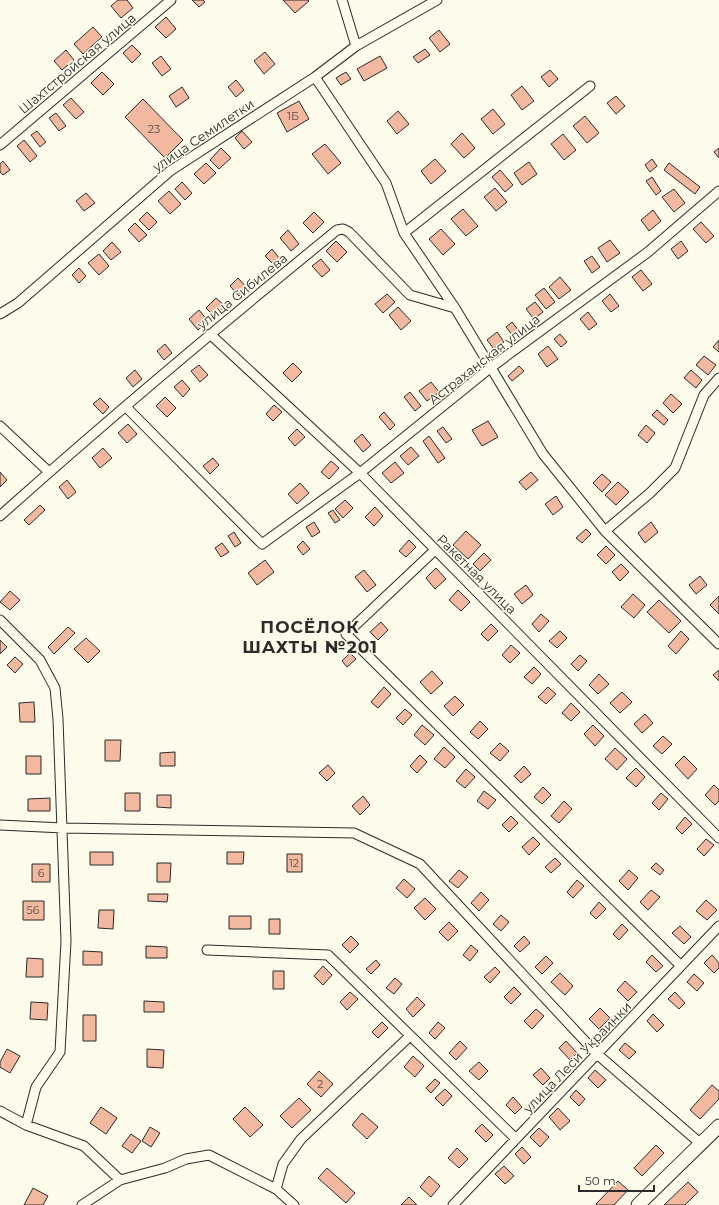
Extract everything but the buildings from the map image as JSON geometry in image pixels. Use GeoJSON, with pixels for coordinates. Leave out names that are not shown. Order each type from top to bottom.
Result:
{"type":"FeatureCollection","features":[{"type":"Feature","properties":{"kind":"main road"},"geometry":{"type":"LineString","coordinates":[[638,1205],[719,1126]]}},
{"type":"Feature","properties":{"kind":"street","name":"Шахтстройская улица"},"geometry":{"type":"LineString","coordinates":[[0,145],[171,0]]}},
{"type":"Feature","properties":{"kind":"street"},"geometry":{"type":"LineString","coordinates":[[342,0],[356,46]]}},
{"type":"Feature","properties":{"kind":"street","name":"улица Семилетки"},"geometry":{"type":"LineString","coordinates":[[0,314],[18,303],[170,171],[315,77],[356,46],[437,0]]}},
{"type":"Feature","properties":{"kind":"street"},"geometry":{"type":"LineString","coordinates":[[315,77],[386,183],[404,233],[455,308],[490,368],[544,454],[605,531],[719,644]]}},
{"type":"Feature","properties":{"kind":"street"},"geometry":{"type":"LineString","coordinates":[[404,233],[590,86]]}},
{"type":"Feature","properties":{"kind":"street","name":"Астраханская улица"},"geometry":{"type":"LineString","coordinates":[[126,407],[262,544],[360,473],[490,368],[648,252],[719,191]]}},
{"type":"Feature","properties":{"kind":"street","name":"улица Сибилева"},"geometry":{"type":"LineString","coordinates":[[0,516],[210,334],[337,230],[343,229],[349,232],[410,295],[455,308]]}},
{"type":"Feature","properties":{"kind":"street","name":"Ракетная улица"},"geometry":{"type":"LineString","coordinates":[[210,334],[360,473],[719,838]]}},
{"type":"Feature","properties":{"kind":"street"},"geometry":{"type":"LineString","coordinates":[[605,531],[650,493],[675,468],[704,395],[719,378]]}},
{"type":"Feature","properties":{"kind":"street"},"geometry":{"type":"LineString","coordinates":[[0,426],[49,472]]}},
{"type":"Feature","properties":{"kind":"street"},"geometry":{"type":"LineString","coordinates":[[435,550],[346,634],[681,966]]}},
{"type":"Feature","properties":{"kind":"street"},"geometry":{"type":"LineString","coordinates":[[0,620],[40,660],[55,688],[58,719],[66,941],[60,1052],[36,1087],[26,1125]]}},
{"type":"Feature","properties":{"kind":"street"},"geometry":{"type":"LineString","coordinates":[[0,825],[63,828],[354,833],[420,864],[597,1054],[701,1144]]}},
{"type":"Feature","properties":{"kind":"street","name":"улица Леси Украинки"},"geometry":{"type":"LineString","coordinates":[[453,1205],[719,926]]}},
{"type":"Feature","properties":{"kind":"street"},"geometry":{"type":"LineString","coordinates":[[207,950],[328,955],[516,1139]]}},
{"type":"Feature","properties":{"kind":"street"},"geometry":{"type":"LineString","coordinates":[[276,1189],[283,1164],[301,1139],[410,1036]]}},
{"type":"Feature","properties":{"kind":"street"},"geometry":{"type":"LineString","coordinates":[[0,1111],[26,1125],[84,1146],[120,1180]]}},
{"type":"Feature","properties":{"kind":"street"},"geometry":{"type":"LineString","coordinates":[[82,1205],[120,1180],[165,1168],[186,1159],[209,1155],[276,1189],[294,1205]]}},
{"type":"Feature","properties":{"kind":"district","name":"ПОСЁЛОК ШАХТЫ №201"},"geometry":{"type":"Point","coordinates":[310,637]}}]}
